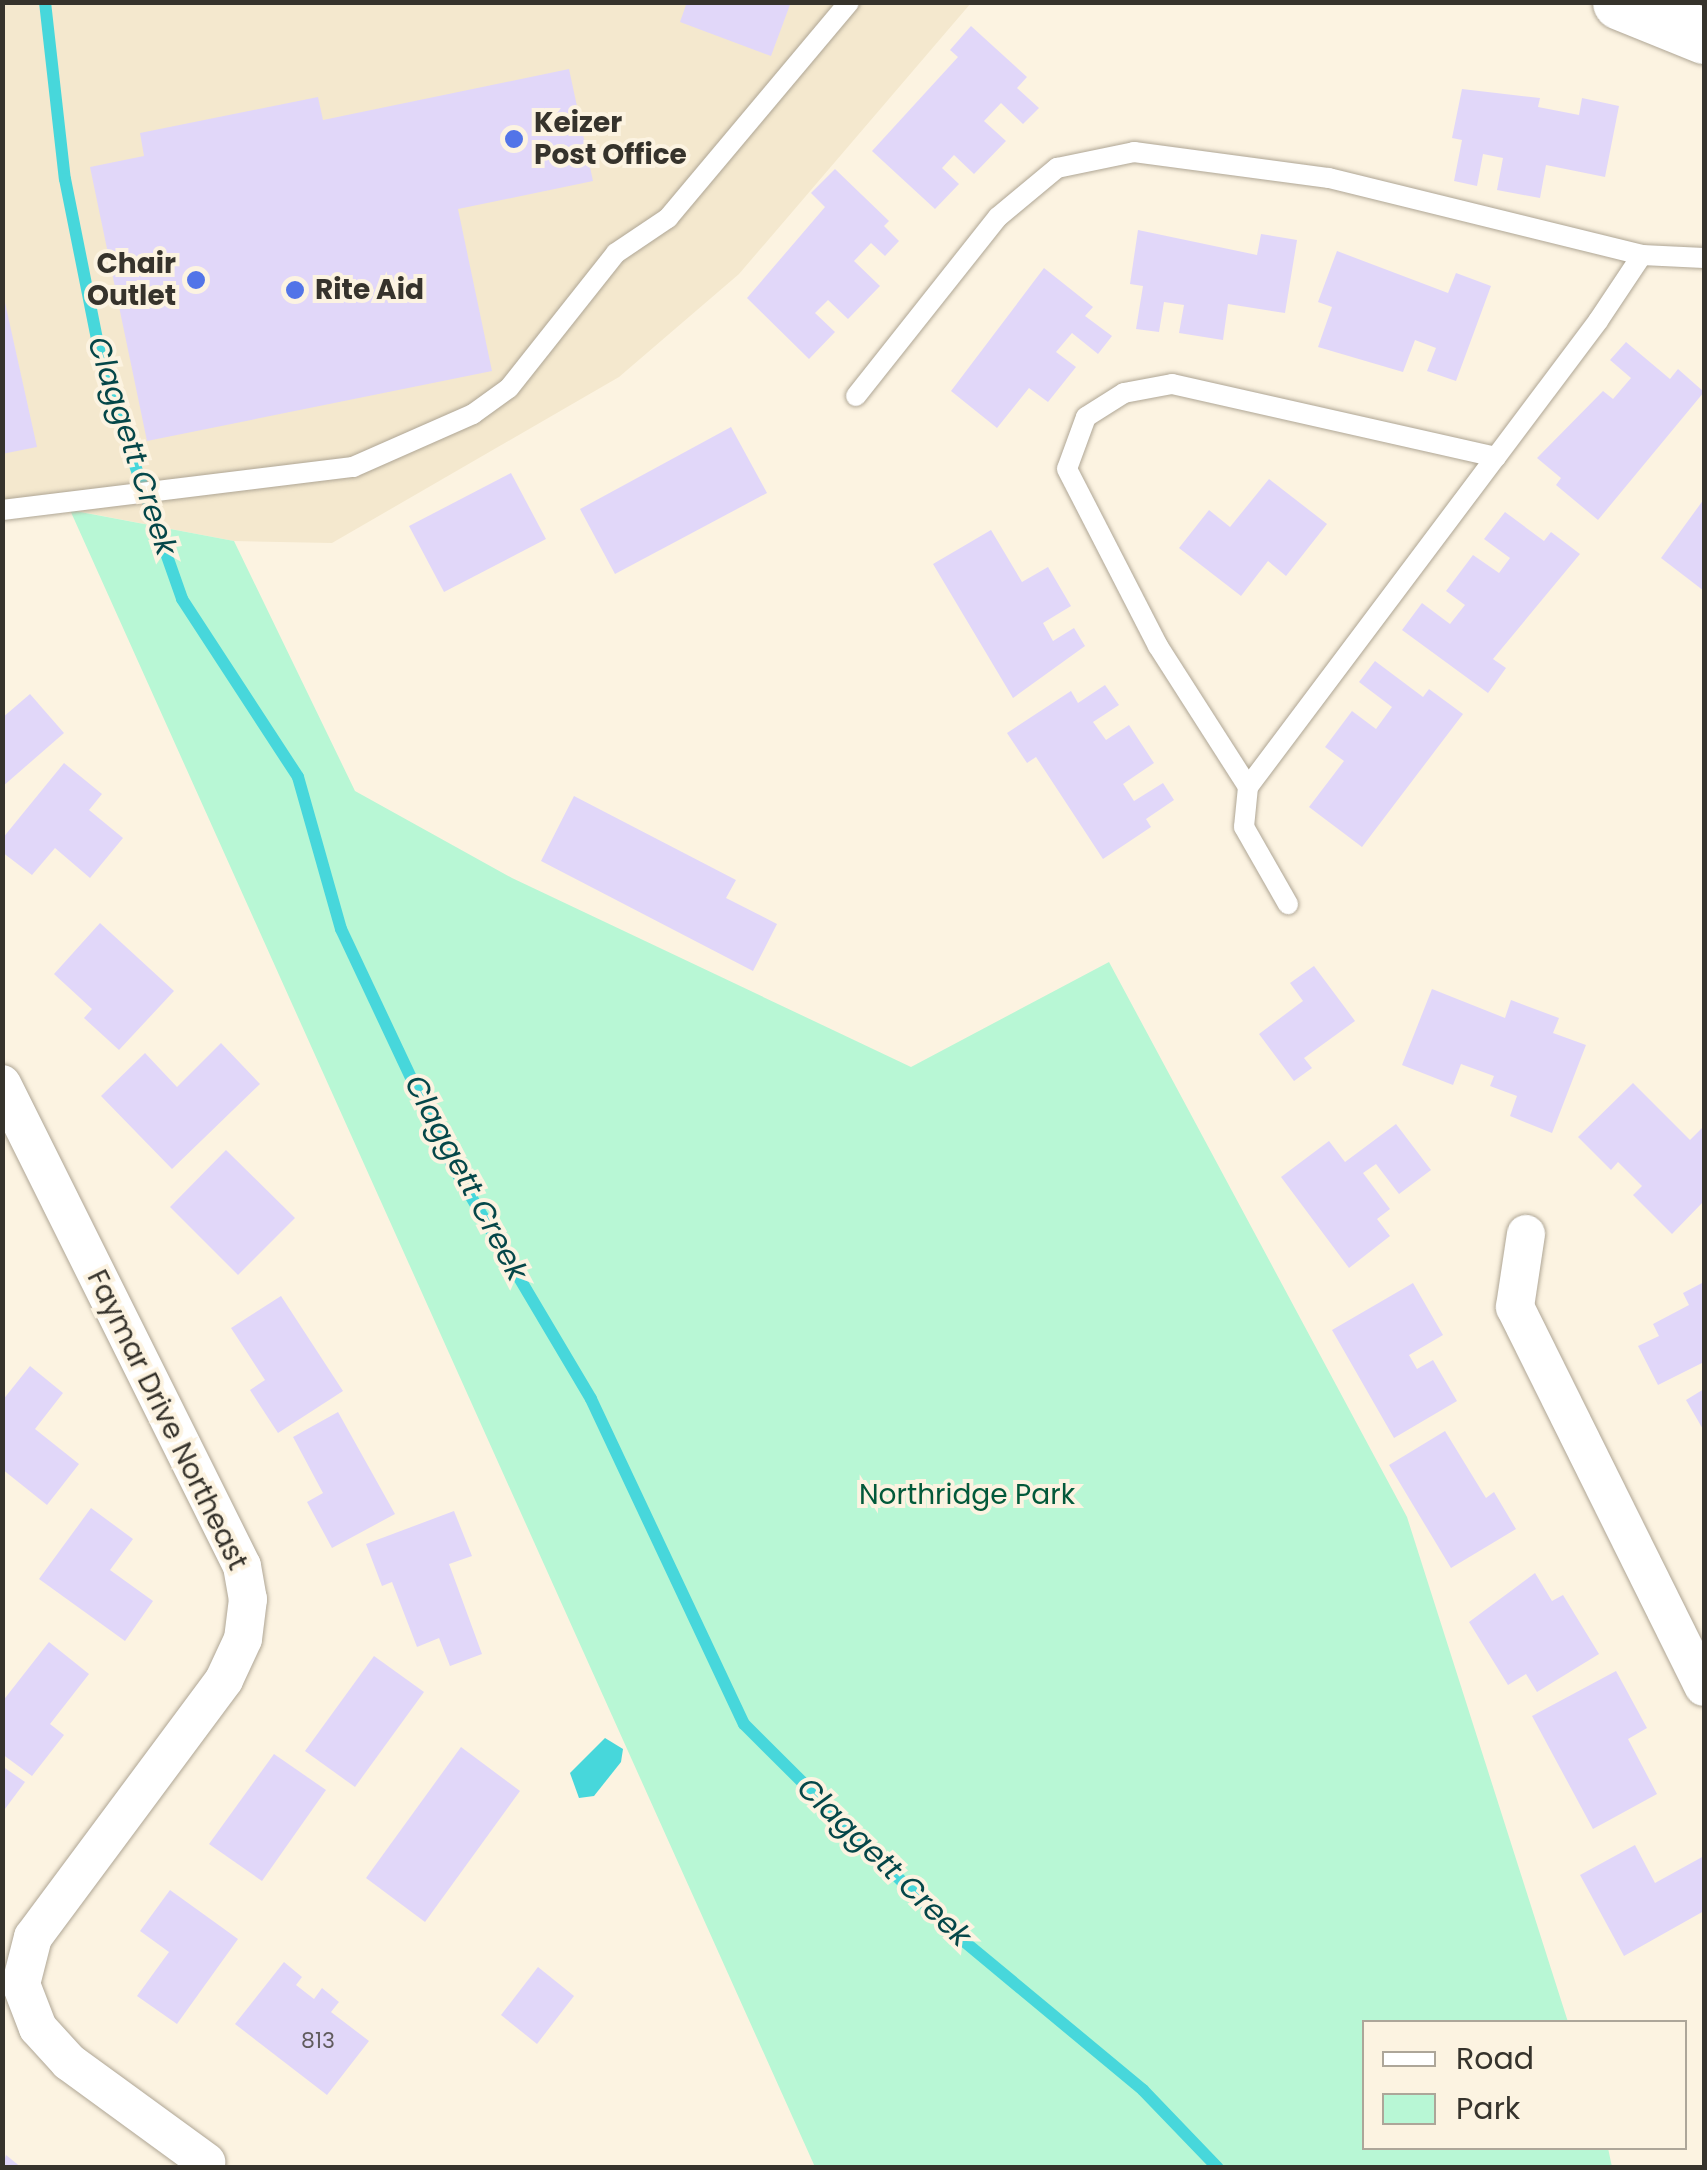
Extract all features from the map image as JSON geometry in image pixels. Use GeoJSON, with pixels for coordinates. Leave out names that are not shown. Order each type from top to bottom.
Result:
{"type":"FeatureCollection","features":[{"type":"Feature","properties":{"kind":"main road"},"geometry":{"type":"LineString","coordinates":[[1620,2],[1704,36]]}},
{"type":"Feature","properties":{"kind":"street","name":"Faymar Drive Northeast"},"geometry":{"type":"LineString","coordinates":[[2,1084],[242,1566],[248,1599],[243,1639],[224,1680],[33,1937],[21,1984],[38,2028],[70,2062],[206,2162]]}},
{"type":"Feature","properties":{"kind":"street"},"geometry":{"type":"LineString","coordinates":[[1526,1234],[1515,1307],[1704,1687]]}},
{"type":"Feature","properties":{"kind":"lane"},"geometry":{"type":"LineString","coordinates":[[2,510],[354,468],[474,414],[509,388],[616,253],[668,218],[849,2]]}},
{"type":"Feature","properties":{"kind":"lane"},"geometry":{"type":"LineString","coordinates":[[856,396],[998,217],[1057,168],[1134,152],[1330,178],[1642,255],[1704,258]]}},
{"type":"Feature","properties":{"kind":"lane"},"geometry":{"type":"LineString","coordinates":[[1288,904],[1244,827],[1248,787],[1642,255]]}},
{"type":"Feature","properties":{"kind":"lane"},"geometry":{"type":"LineString","coordinates":[[1248,787],[1158,646],[1067,469],[1086,417],[1124,393],[1172,384],[1496,457]]}},
{"type":"Feature","properties":{"kind":"shaded area"},"geometry":{"type":"Polygon","coordinates":[[[2,3],[971,3],[739,274],[619,377],[332,543],[234,541],[71,510],[3,518],[2,3]]]}},
{"type":"Feature","properties":{"kind":"green space","name":"Northridge Park"},"geometry":{"type":"Polygon","coordinates":[[[70,510],[234,541],[355,791],[512,878],[911,1067],[1109,962],[1407,1517],[1567,2020],[1362,2020],[1362,2150],[1608,2150],[1612,2167],[815,2167],[70,510]]]}},
{"type":"Feature","properties":{"kind":"water"},"geometry":{"type":"Polygon","coordinates":[[[605,1738],[623,1749],[621,1762],[594,1796],[579,1798],[570,1773],[605,1738]]]}},
{"type":"Feature","properties":{"kind":"building"},"geometry":{"type":"Polygon","coordinates":[[[687,2],[791,2],[771,56],[680,22],[687,2]]]}},
{"type":"Feature","properties":{"kind":"building"},"geometry":{"type":"Polygon","coordinates":[[[971,26],[1027,77],[1017,88],[1039,108],[1023,124],[1001,103],[984,121],[1006,141],[974,174],[954,155],[942,168],[959,184],[935,209],[872,151],[958,57],[950,50],[971,26]]]}},
{"type":"Feature","properties":{"kind":"building","name":"Rite Aid"},"geometry":{"type":"Polygon","coordinates":[[[569,69],[593,181],[458,209],[492,371],[147,441],[90,167],[144,156],[140,133],[318,97],[323,120],[569,69]]]}},
{"type":"Feature","properties":{"kind":"building"},"geometry":{"type":"Polygon","coordinates":[[[1462,89],[1540,98],[1538,107],[1579,115],[1582,98],[1619,106],[1605,177],[1546,165],[1540,198],[1497,190],[1503,158],[1483,154],[1477,186],[1454,181],[1462,140],[1452,138],[1462,89]]]}},
{"type":"Feature","properties":{"kind":"building"},"geometry":{"type":"Polygon","coordinates":[[[835,169],[889,221],[884,226],[899,241],[885,256],[871,243],[854,261],[880,286],[848,319],[828,300],[815,313],[835,332],[809,359],[747,298],[825,207],[811,193],[835,169]]]}},
{"type":"Feature","properties":{"kind":"building"},"geometry":{"type":"Polygon","coordinates":[[[1138,230],[1257,255],[1261,234],[1297,240],[1285,313],[1228,304],[1223,340],[1179,333],[1184,305],[1164,302],[1159,332],[1136,329],[1143,286],[1130,284],[1138,230]]]}},
{"type":"Feature","properties":{"kind":"building"},"geometry":{"type":"Polygon","coordinates":[[[1337,251],[1448,293],[1456,273],[1491,286],[1456,381],[1427,371],[1436,348],[1415,340],[1403,372],[1318,347],[1332,307],[1318,302],[1337,251]]]}},
{"type":"Feature","properties":{"kind":"building"},"geometry":{"type":"Polygon","coordinates":[[[1044,268],[1093,307],[1085,316],[1112,336],[1098,354],[1072,333],[1056,352],[1076,367],[1048,402],[1029,388],[997,428],[951,391],[1044,268]]]}},
{"type":"Feature","properties":{"kind":"building"},"geometry":{"type":"Polygon","coordinates":[[[2,289],[37,447],[2,454],[2,289]]]}},
{"type":"Feature","properties":{"kind":"building"},"geometry":{"type":"Polygon","coordinates":[[[1626,342],[1670,379],[1678,369],[1704,392],[1598,520],[1556,485],[1561,478],[1537,458],[1603,391],[1613,399],[1631,378],[1610,360],[1626,342]]]}},
{"type":"Feature","properties":{"kind":"building"},"geometry":{"type":"Polygon","coordinates":[[[731,427],[767,493],[615,574],[580,509],[731,427]]]}},
{"type":"Feature","properties":{"kind":"building"},"geometry":{"type":"Polygon","coordinates":[[[511,473],[546,539],[444,592],[409,526],[511,473]]]}},
{"type":"Feature","properties":{"kind":"building"},"geometry":{"type":"Polygon","coordinates":[[[1269,479],[1327,524],[1286,576],[1268,561],[1241,596],[1179,548],[1209,510],[1230,527],[1269,479]]]}},
{"type":"Feature","properties":{"kind":"building"},"geometry":{"type":"Polygon","coordinates":[[[1704,499],[1704,591],[1661,558],[1704,499]]]}},
{"type":"Feature","properties":{"kind":"building"},"geometry":{"type":"Polygon","coordinates":[[[1505,512],[1544,541],[1551,532],[1580,554],[1493,659],[1506,668],[1488,693],[1402,630],[1422,603],[1450,624],[1465,605],[1446,591],[1473,555],[1499,573],[1510,558],[1484,539],[1505,512]]]}},
{"type":"Feature","properties":{"kind":"building"},"geometry":{"type":"Polygon","coordinates":[[[991,530],[1022,582],[1048,567],[1071,606],[1043,623],[1053,641],[1074,628],[1085,646],[1013,698],[933,564],[991,530]]]}},
{"type":"Feature","properties":{"kind":"building"},"geometry":{"type":"Polygon","coordinates":[[[1375,661],[1423,697],[1429,689],[1463,714],[1362,847],[1309,807],[1344,761],[1325,747],[1352,711],[1376,729],[1392,707],[1359,682],[1375,661]]]}},
{"type":"Feature","properties":{"kind":"building"},"geometry":{"type":"Polygon","coordinates":[[[1105,685],[1119,705],[1093,722],[1106,740],[1129,725],[1154,763],[1123,784],[1134,801],[1163,783],[1174,800],[1146,819],[1151,827],[1103,859],[1036,757],[1027,763],[1007,733],[1071,691],[1078,703],[1105,685]]]}},
{"type":"Feature","properties":{"kind":"building"},"geometry":{"type":"Polygon","coordinates":[[[30,694],[64,733],[2,787],[2,718],[30,694]]]}},
{"type":"Feature","properties":{"kind":"building"},"geometry":{"type":"Polygon","coordinates":[[[64,763],[102,794],[89,810],[123,838],[90,878],[55,848],[32,875],[2,852],[2,839],[64,763]]]}},
{"type":"Feature","properties":{"kind":"building"},"geometry":{"type":"Polygon","coordinates":[[[574,796],[736,880],[726,898],[777,924],[753,971],[541,861],[574,796]]]}},
{"type":"Feature","properties":{"kind":"building"},"geometry":{"type":"Polygon","coordinates":[[[100,923],[174,991],[119,1050],[84,1018],[92,1009],[54,974],[100,923]]]}},
{"type":"Feature","properties":{"kind":"building"},"geometry":{"type":"Polygon","coordinates":[[[1314,966],[1355,1021],[1304,1058],[1312,1068],[1294,1081],[1259,1034],[1303,1001],[1290,983],[1314,966]]]}},
{"type":"Feature","properties":{"kind":"building"},"geometry":{"type":"Polygon","coordinates":[[[1432,989],[1505,1018],[1511,1000],[1559,1018],[1553,1033],[1586,1045],[1552,1133],[1510,1116],[1517,1096],[1490,1086],[1494,1076],[1461,1064],[1453,1085],[1402,1065],[1432,989]]]}},
{"type":"Feature","properties":{"kind":"building"},"geometry":{"type":"Polygon","coordinates":[[[221,1043],[260,1084],[172,1169],[101,1096],[145,1053],[177,1087],[221,1043]]]}},
{"type":"Feature","properties":{"kind":"building"},"geometry":{"type":"Polygon","coordinates":[[[1633,1083],[1690,1140],[1704,1126],[1704,1201],[1672,1234],[1633,1195],[1642,1186],[1618,1162],[1611,1170],[1578,1137],[1633,1083]]]}},
{"type":"Feature","properties":{"kind":"building"},"geometry":{"type":"Polygon","coordinates":[[[1396,1124],[1431,1170],[1399,1194],[1376,1164],[1363,1173],[1390,1209],[1377,1219],[1390,1236],[1349,1268],[1281,1177],[1329,1141],[1345,1162],[1396,1124]]]}},
{"type":"Feature","properties":{"kind":"building"},"geometry":{"type":"Polygon","coordinates":[[[226,1150],[295,1218],[238,1275],[170,1207],[226,1150]]]}},
{"type":"Feature","properties":{"kind":"building"},"geometry":{"type":"Polygon","coordinates":[[[1704,1282],[1704,1362],[1658,1385],[1638,1346],[1659,1336],[1653,1324],[1689,1305],[1683,1293],[1704,1282]]]}},
{"type":"Feature","properties":{"kind":"building"},"geometry":{"type":"Polygon","coordinates":[[[1413,1283],[1443,1335],[1409,1355],[1417,1369],[1433,1360],[1457,1401],[1394,1438],[1332,1330],[1413,1283]]]}},
{"type":"Feature","properties":{"kind":"building"},"geometry":{"type":"Polygon","coordinates":[[[281,1296],[343,1391],[278,1433],[250,1390],[265,1380],[231,1328],[281,1296]]]}},
{"type":"Feature","properties":{"kind":"building"},"geometry":{"type":"Polygon","coordinates":[[[30,1366],[63,1393],[35,1429],[79,1464],[47,1505],[2,1469],[2,1401],[30,1366]]]}},
{"type":"Feature","properties":{"kind":"building"},"geometry":{"type":"Polygon","coordinates":[[[1704,1389],[1704,1431],[1686,1400],[1704,1389]]]}},
{"type":"Feature","properties":{"kind":"building"},"geometry":{"type":"Polygon","coordinates":[[[338,1412],[395,1514],[332,1548],[307,1502],[323,1493],[293,1437],[338,1412]]]}},
{"type":"Feature","properties":{"kind":"building"},"geometry":{"type":"Polygon","coordinates":[[[1445,1431],[1486,1498],[1494,1492],[1516,1529],[1451,1568],[1389,1465],[1445,1431]]]}},
{"type":"Feature","properties":{"kind":"building"},"geometry":{"type":"Polygon","coordinates":[[[91,1508],[133,1539],[110,1570],[153,1601],[125,1641],[39,1579],[91,1508]]]}},
{"type":"Feature","properties":{"kind":"building"},"geometry":{"type":"Polygon","coordinates":[[[454,1511],[472,1556],[449,1564],[482,1654],[450,1666],[439,1638],[417,1647],[392,1582],[382,1586],[366,1544],[454,1511]]]}},
{"type":"Feature","properties":{"kind":"building"},"geometry":{"type":"Polygon","coordinates":[[[1535,1573],[1552,1601],[1563,1595],[1599,1654],[1537,1692],[1526,1674],[1508,1685],[1469,1622],[1535,1573]]]}},
{"type":"Feature","properties":{"kind":"building"},"geometry":{"type":"Polygon","coordinates":[[[49,1642],[89,1674],[50,1724],[64,1735],[32,1776],[2,1754],[2,1702],[49,1642]]]}},
{"type":"Feature","properties":{"kind":"building"},"geometry":{"type":"Polygon","coordinates":[[[374,1656],[424,1692],[355,1787],[305,1751],[374,1656]]]}},
{"type":"Feature","properties":{"kind":"building"},"geometry":{"type":"Polygon","coordinates":[[[1616,1671],[1647,1728],[1628,1739],[1657,1794],[1593,1829],[1532,1716],[1616,1671]]]}},
{"type":"Feature","properties":{"kind":"building"},"geometry":{"type":"Polygon","coordinates":[[[461,1747],[520,1791],[425,1922],[366,1878],[461,1747]]]}},
{"type":"Feature","properties":{"kind":"building"},"geometry":{"type":"Polygon","coordinates":[[[274,1754],[326,1790],[262,1881],[209,1844],[274,1754]]]}},
{"type":"Feature","properties":{"kind":"building"},"geometry":{"type":"Polygon","coordinates":[[[2,1766],[25,1782],[2,1813],[2,1766]]]}},
{"type":"Feature","properties":{"kind":"building"},"geometry":{"type":"Polygon","coordinates":[[[1635,1845],[1655,1883],[1704,1856],[1704,1911],[1624,1956],[1580,1875],[1635,1845]]]}},
{"type":"Feature","properties":{"kind":"building"},"geometry":{"type":"Polygon","coordinates":[[[170,1890],[238,1939],[177,2024],[137,1996],[169,1952],[140,1931],[170,1890]]]}},
{"type":"Feature","properties":{"kind":"building"},"geometry":{"type":"Polygon","coordinates":[[[284,1962],[302,1977],[296,1985],[314,1999],[322,1988],[339,2002],[331,2012],[369,2041],[327,2095],[235,2024],[284,1962]]]}},
{"type":"Feature","properties":{"kind":"building"},"geometry":{"type":"Polygon","coordinates":[[[538,1967],[574,1996],[537,2044],[501,2015],[538,1967]]]}},
{"type":"Feature","properties":{"kind":"building"},"geometry":{"type":"Polygon","coordinates":[[[6,2155],[22,2168],[2,2168],[6,2155]]]}},
{"type":"Feature","properties":{"kind":"waterway","name":"Claggett Creek"},"geometry":{"type":"LineString","coordinates":[[45,2],[65,179],[105,380],[182,599],[298,777],[341,929],[451,1163],[591,1399],[744,1724],[954,1933],[1143,2090],[1218,2168]]}},
{"type":"Feature","properties":{"kind":"place","name":"Keizer Post Office"},"geometry":{"type":"Point","coordinates":[514,139]}},
{"type":"Feature","properties":{"kind":"place","name":"Chair Outlet"},"geometry":{"type":"Point","coordinates":[196,280]}},
{"type":"Feature","properties":{"kind":"place","name":"Rite Aid"},"geometry":{"type":"Point","coordinates":[295,290]}}]}
